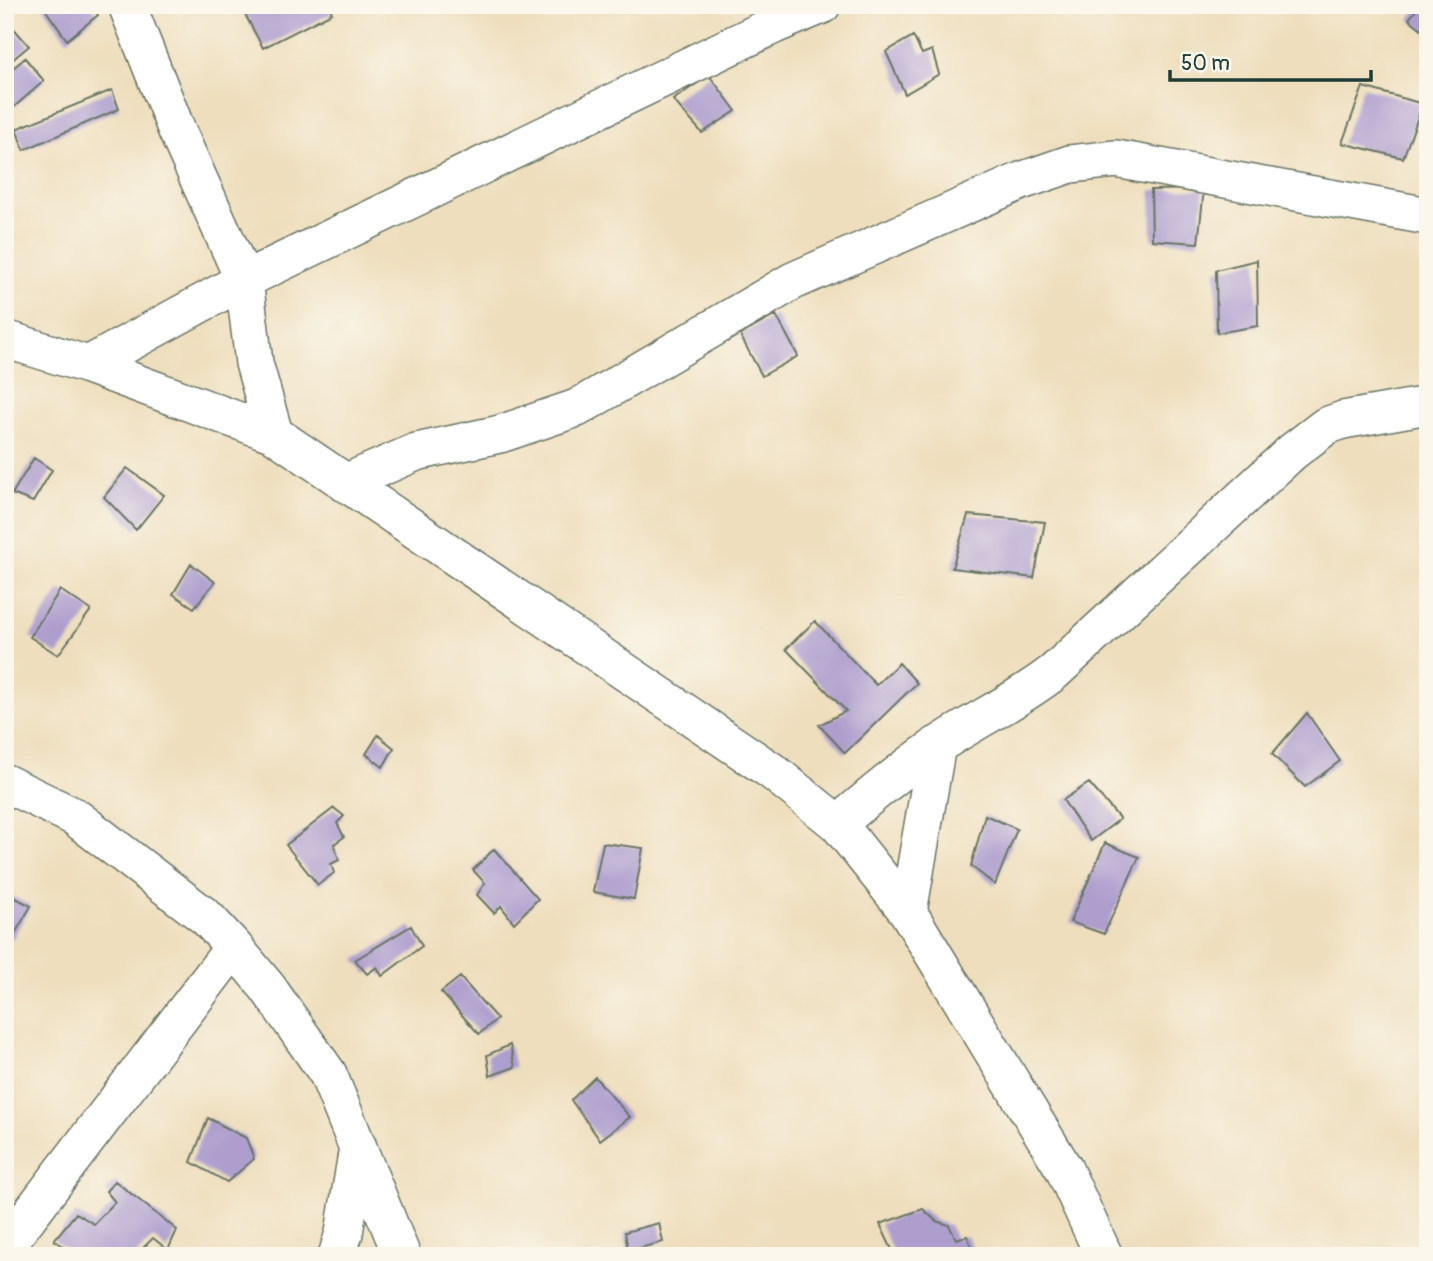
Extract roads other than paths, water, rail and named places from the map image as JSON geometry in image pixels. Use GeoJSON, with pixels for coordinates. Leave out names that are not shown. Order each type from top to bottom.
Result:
{"type":"FeatureCollection","features":[{"type":"Feature","properties":{"kind":"street"},"geometry":{"type":"LineString","coordinates":[[127,5],[177,131],[244,280],[254,363],[274,434]]}},
{"type":"Feature","properties":{"kind":"street"},"geometry":{"type":"LineString","coordinates":[[88,365],[244,280],[771,15],[822,5]]}},
{"type":"Feature","properties":{"kind":"street"},"geometry":{"type":"LineString","coordinates":[[345,483],[416,452],[500,434],[578,408],[793,281],[1021,181],[1070,164],[1116,159],[1428,216]]}},
{"type":"Feature","properties":{"kind":"street"},"geometry":{"type":"LineString","coordinates":[[5,339],[88,365],[274,434],[774,772],[838,824],[908,912],[1064,1169],[1104,1256]]}},
{"type":"Feature","properties":{"kind":"street"},"geometry":{"type":"LineString","coordinates":[[838,824],[889,780],[937,745],[1022,697],[1054,672],[1292,452],[1326,426],[1427,405]]}},
{"type":"Feature","properties":{"kind":"street"},"geometry":{"type":"LineString","coordinates":[[908,912],[937,745]]}},
{"type":"Feature","properties":{"kind":"street"},"geometry":{"type":"LineString","coordinates":[[5,783],[75,817],[207,918],[234,947],[268,988],[328,1074],[402,1256]]}},
{"type":"Feature","properties":{"kind":"street"},"geometry":{"type":"LineString","coordinates":[[5,1247],[234,947]]}},
{"type":"Feature","properties":{"kind":"street"},"geometry":{"type":"LineString","coordinates":[[337,1256],[344,1233],[358,1146]]}}]}
